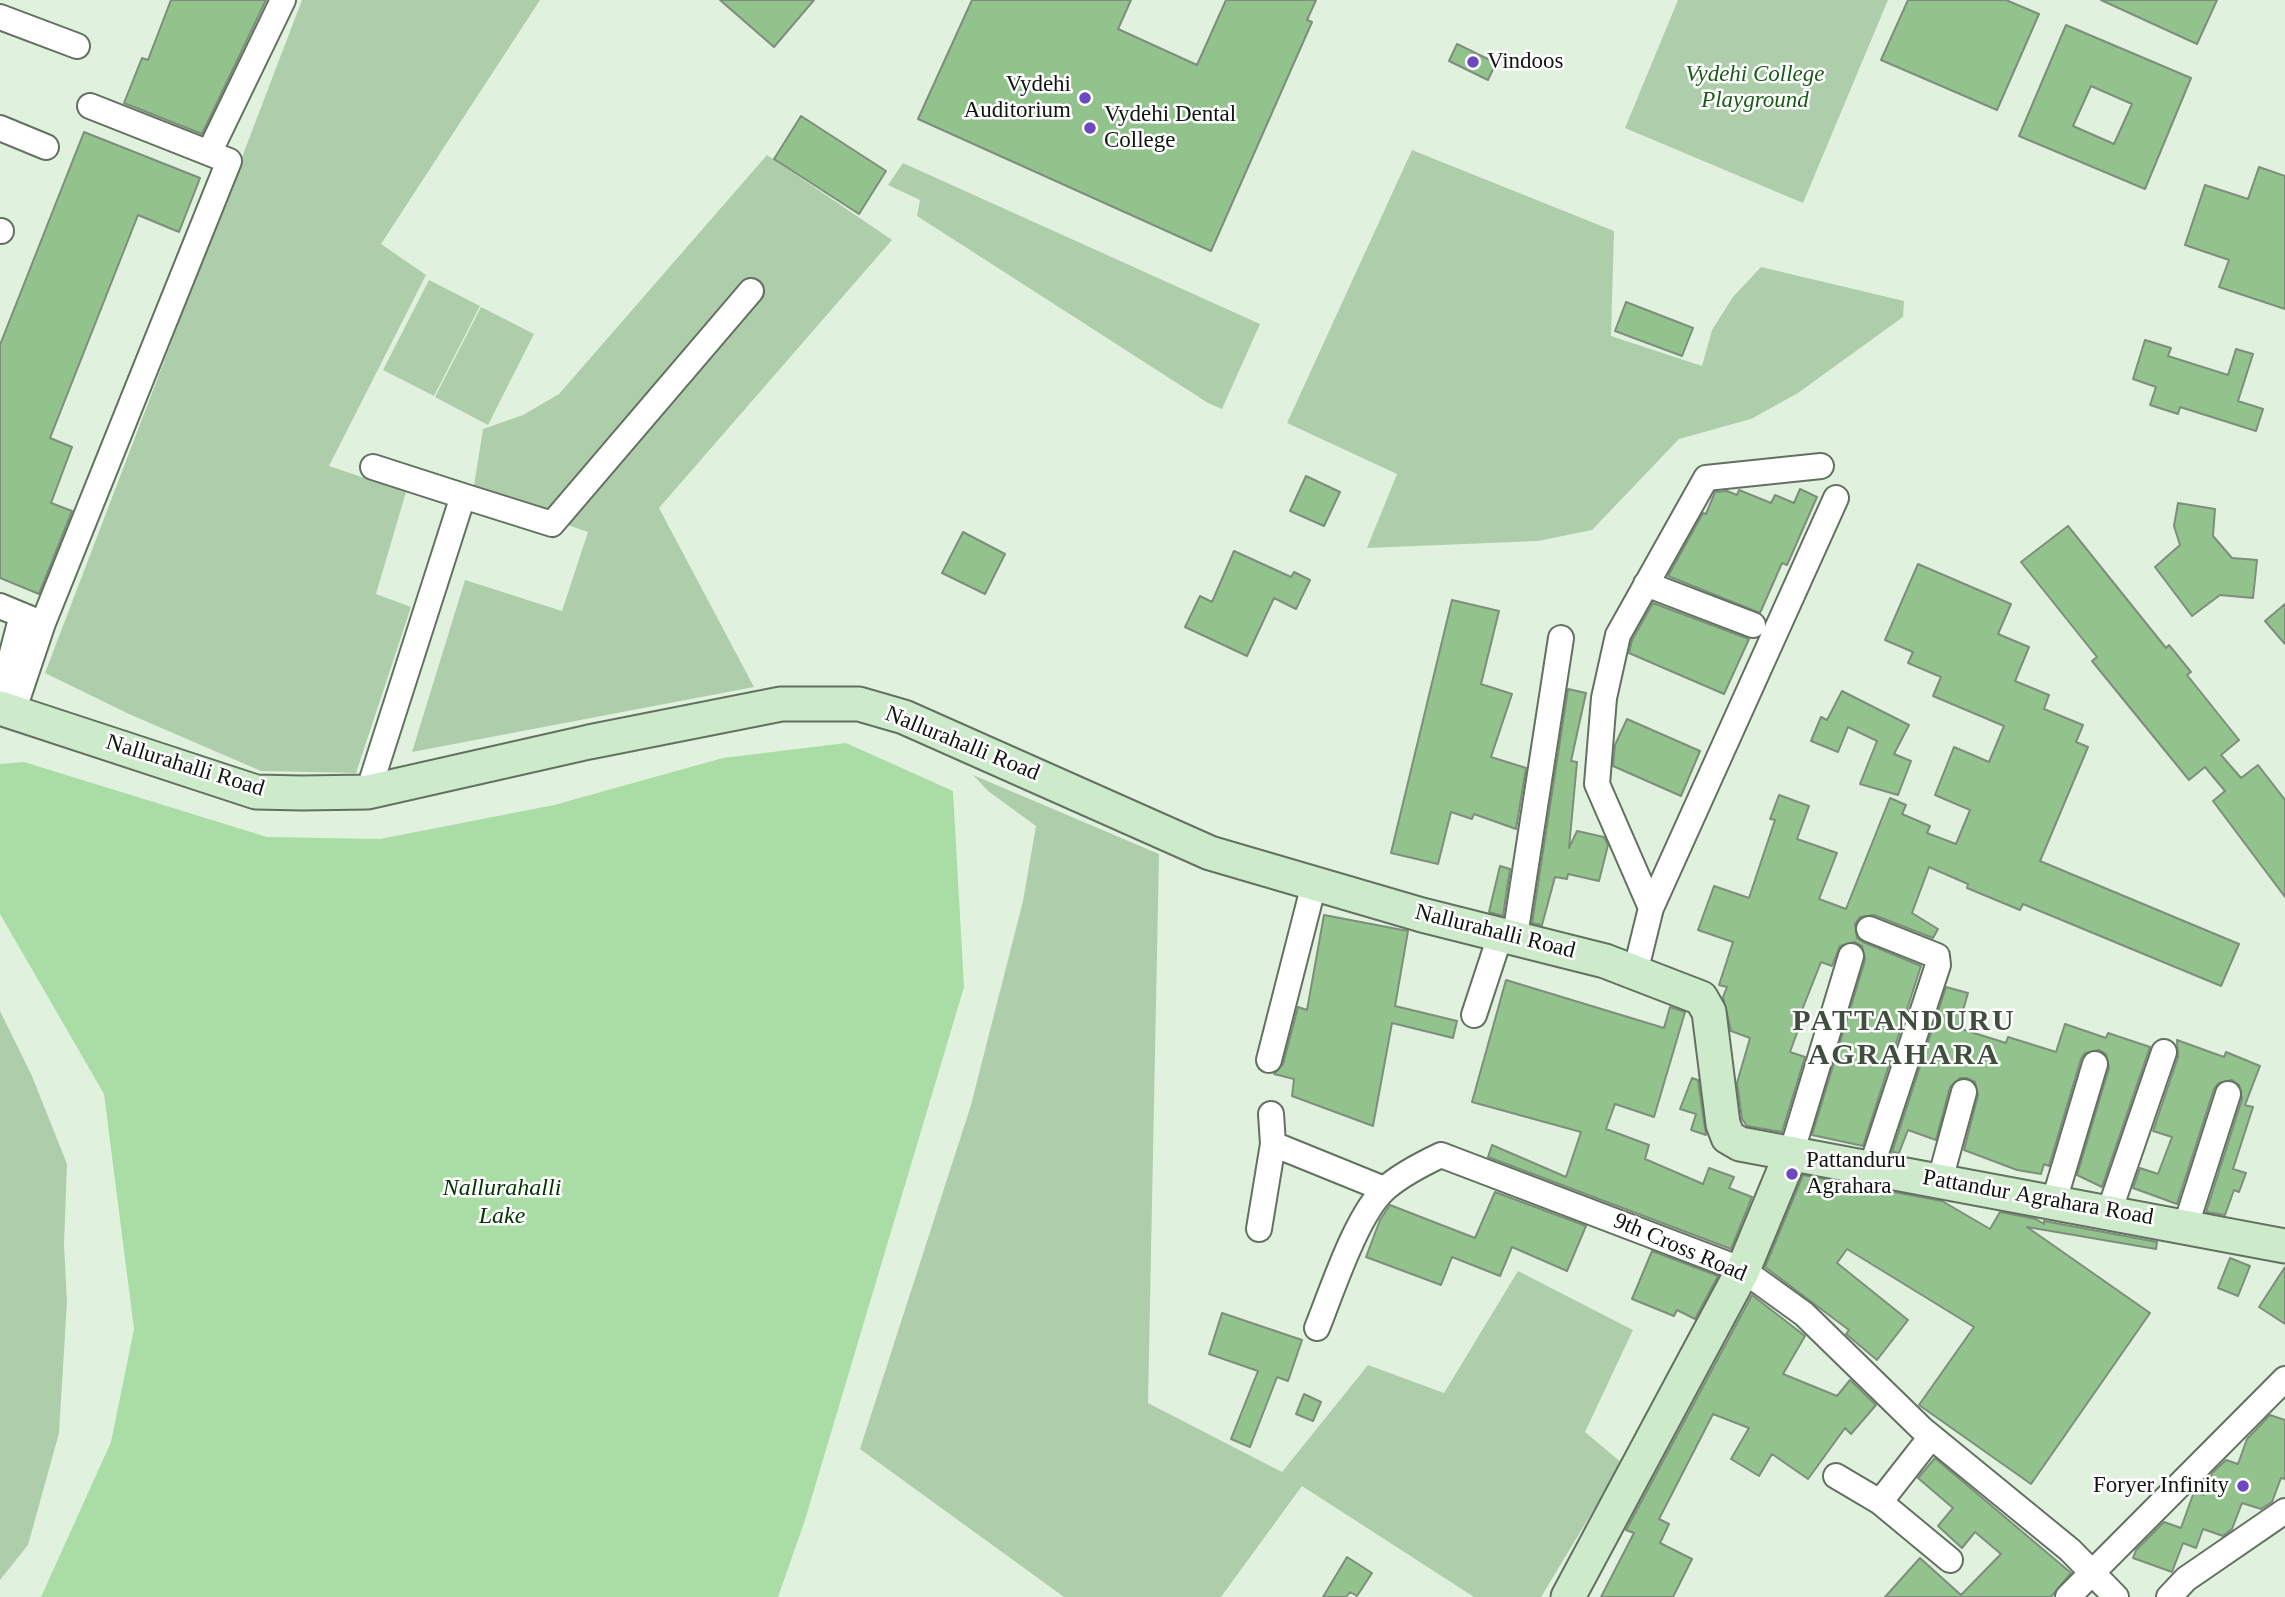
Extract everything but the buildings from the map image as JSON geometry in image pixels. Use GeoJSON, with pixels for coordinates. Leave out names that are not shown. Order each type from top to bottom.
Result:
{"type":"FeatureCollection","features":[{"type":"Feature","properties":{"kind":"street"},"geometry":{"type":"LineString","coordinates":[[209,153],[283,0]]}},
{"type":"Feature","properties":{"kind":"street"},"geometry":{"type":"LineString","coordinates":[[3,27],[77,46]]}},
{"type":"Feature","properties":{"kind":"street"},"geometry":{"type":"LineString","coordinates":[[4,706],[22,615],[229,160],[90,106]]}},
{"type":"Feature","properties":{"kind":"street"},"geometry":{"type":"LineString","coordinates":[[0,128],[46,147]]}},
{"type":"Feature","properties":{"kind":"street"},"geometry":{"type":"LineString","coordinates":[[373,467],[552,524],[751,291]]}},
{"type":"Feature","properties":{"kind":"street"},"geometry":{"type":"LineString","coordinates":[[1651,908],[1597,784],[1604,698],[1618,635],[1706,478],[1821,466]]}},
{"type":"Feature","properties":{"kind":"street"},"geometry":{"type":"LineString","coordinates":[[368,792],[463,496]]}},
{"type":"Feature","properties":{"kind":"street"},"geometry":{"type":"LineString","coordinates":[[1635,973],[1651,908],[1836,498]]}},
{"type":"Feature","properties":{"kind":"street"},"geometry":{"type":"LineString","coordinates":[[1647,584],[1753,625]]}},
{"type":"Feature","properties":{"kind":"street"},"geometry":{"type":"LineString","coordinates":[[1474,1015],[1508,934],[1561,638]]}},
{"type":"Feature","properties":{"kind":"street","name":"Nallurahalli Road"},"geometry":{"type":"LineString","coordinates":[[4,706],[256,792],[368,792],[589,742],[781,704],[859,704],[904,717],[1210,853],[1422,915],[1508,934],[1605,961],[1701,998],[1709,1013],[1723,1124],[1728,1138],[1740,1144],[1791,1154]]}},
{"type":"Feature","properties":{"kind":"street"},"geometry":{"type":"LineString","coordinates":[[1269,1060],[1314,884]]}},
{"type":"Feature","properties":{"kind":"street"},"geometry":{"type":"LineString","coordinates":[[1868,929],[1937,957],[1937,965],[1871,1168]]}},
{"type":"Feature","properties":{"kind":"street"},"geometry":{"type":"LineString","coordinates":[[1568,1597],[1743,1270],[1791,1154],[1851,956]]}},
{"type":"Feature","properties":{"kind":"street"},"geometry":{"type":"LineString","coordinates":[[2109,1212],[2164,1052]]}},
{"type":"Feature","properties":{"kind":"street"},"geometry":{"type":"LineString","coordinates":[[2054,1201],[2095,1064]]}},
{"type":"Feature","properties":{"kind":"street"},"geometry":{"type":"LineString","coordinates":[[1940,1180],[1964,1092]]}},
{"type":"Feature","properties":{"kind":"street"},"geometry":{"type":"LineString","coordinates":[[2186,1225],[2228,1094]]}},
{"type":"Feature","properties":{"kind":"street"},"geometry":{"type":"LineString","coordinates":[[1259,1229],[1273,1144],[1271,1114]]}},
{"type":"Feature","properties":{"kind":"street"},"geometry":{"type":"LineString","coordinates":[[1273,1144],[1384,1189]]}},
{"type":"Feature","properties":{"kind":"street","name":"Pattandur Agrahara Road"},"geometry":{"type":"LineString","coordinates":[[1791,1154],[2186,1225],[2285,1246]]}},
{"type":"Feature","properties":{"kind":"street","name":"9th Cross Road"},"geometry":{"type":"LineString","coordinates":[[1317,1328],[1366,1213],[1384,1189],[1441,1155],[1743,1270],[1804,1314],[1931,1437],[2070,1550],[2116,1597]]}},
{"type":"Feature","properties":{"kind":"street"},"geometry":{"type":"LineString","coordinates":[[2068,1597],[2285,1379]]}},
{"type":"Feature","properties":{"kind":"street"},"geometry":{"type":"LineString","coordinates":[[1880,1502],[1931,1437]]}},
{"type":"Feature","properties":{"kind":"street"},"geometry":{"type":"LineString","coordinates":[[1836,1476],[1880,1502],[1950,1560]]}},
{"type":"Feature","properties":{"kind":"street"},"geometry":{"type":"LineString","coordinates":[[2169,1597],[2186,1579],[2285,1511]]}},
{"type":"Feature","properties":{"kind":"green space"},"geometry":{"type":"Polygon","coordinates":[[[302,0],[540,0],[381,244],[426,275],[329,466],[406,492],[376,594],[411,607],[356,773],[261,771],[129,714],[45,673],[302,0]]]}},
{"type":"Feature","properties":{"kind":"green space","name":"Vydehi College Playground"},"geometry":{"type":"Polygon","coordinates":[[[1678,0],[1888,0],[1803,203],[1625,128],[1678,0]]]}},
{"type":"Feature","properties":{"kind":"green space"},"geometry":{"type":"Polygon","coordinates":[[[1412,150],[1614,231],[1611,336],[1702,366],[1712,330],[1733,297],[1761,267],[1904,301],[1903,317],[1798,393],[1751,419],[1679,439],[1592,530],[1538,541],[1367,548],[1397,474],[1287,423],[1412,150]]]}},
{"type":"Feature","properties":{"kind":"green space"},"geometry":{"type":"Polygon","coordinates":[[[767,155],[892,240],[659,508],[754,687],[412,752],[465,580],[562,611],[588,532],[473,492],[483,429],[523,415],[559,394],[767,155]]]}},
{"type":"Feature","properties":{"kind":"green space"},"geometry":{"type":"Polygon","coordinates":[[[903,163],[1260,324],[1222,409],[1208,403],[917,216],[920,200],[888,185],[903,163]]]}},
{"type":"Feature","properties":{"kind":"green space"},"geometry":{"type":"Polygon","coordinates":[[[429,280],[480,306],[434,396],[383,370],[429,280]]]}},
{"type":"Feature","properties":{"kind":"green space"},"geometry":{"type":"Polygon","coordinates":[[[481,307],[534,334],[488,425],[435,397],[481,307]]]}},
{"type":"Feature","properties":{"kind":"green space"},"geometry":{"type":"Polygon","coordinates":[[[973,775],[1159,854],[1148,1403],[1282,1472],[1368,1365],[1444,1393],[1518,1271],[1633,1330],[1585,1432],[1622,1463],[1541,1597],[1474,1597],[1302,1486],[1221,1597],[1064,1597],[860,1449],[971,1105],[1023,901],[1036,826],[988,791],[973,775]]]}},
{"type":"Feature","properties":{"kind":"green space"},"geometry":{"type":"Polygon","coordinates":[[[0,1011],[32,1076],[67,1164],[64,1244],[67,1302],[59,1433],[28,1545],[0,1580],[0,1011]]]}},
{"type":"Feature","properties":{"kind":"water","name":"Nallurahalli Lake"},"geometry":{"type":"Polygon","coordinates":[[[846,743],[953,791],[964,987],[805,1520],[778,1597],[41,1597],[111,1442],[134,1329],[104,1094],[0,914],[0,764],[24,762],[267,837],[380,839],[554,805],[723,758],[846,743]]]}},
{"type":"Feature","properties":{"kind":"place","name":"Vindoos"},"geometry":{"type":"Point","coordinates":[1473,62]}},
{"type":"Feature","properties":{"kind":"place","name":"Vydehi Auditorium"},"geometry":{"type":"Point","coordinates":[1085,98]}},
{"type":"Feature","properties":{"kind":"place","name":"Vydehi Dental College"},"geometry":{"type":"Point","coordinates":[1090,128]}},
{"type":"Feature","properties":{"kind":"place","name":"Pattanduru Agrahara"},"geometry":{"type":"Point","coordinates":[1792,1174]}},
{"type":"Feature","properties":{"kind":"place","name":"Foryer Infinity"},"geometry":{"type":"Point","coordinates":[2243,1486]}},
{"type":"Feature","properties":{"kind":"district","name":"PATTANDURU AGRAHARA"},"geometry":{"type":"Point","coordinates":[1904,1039]}}]}
